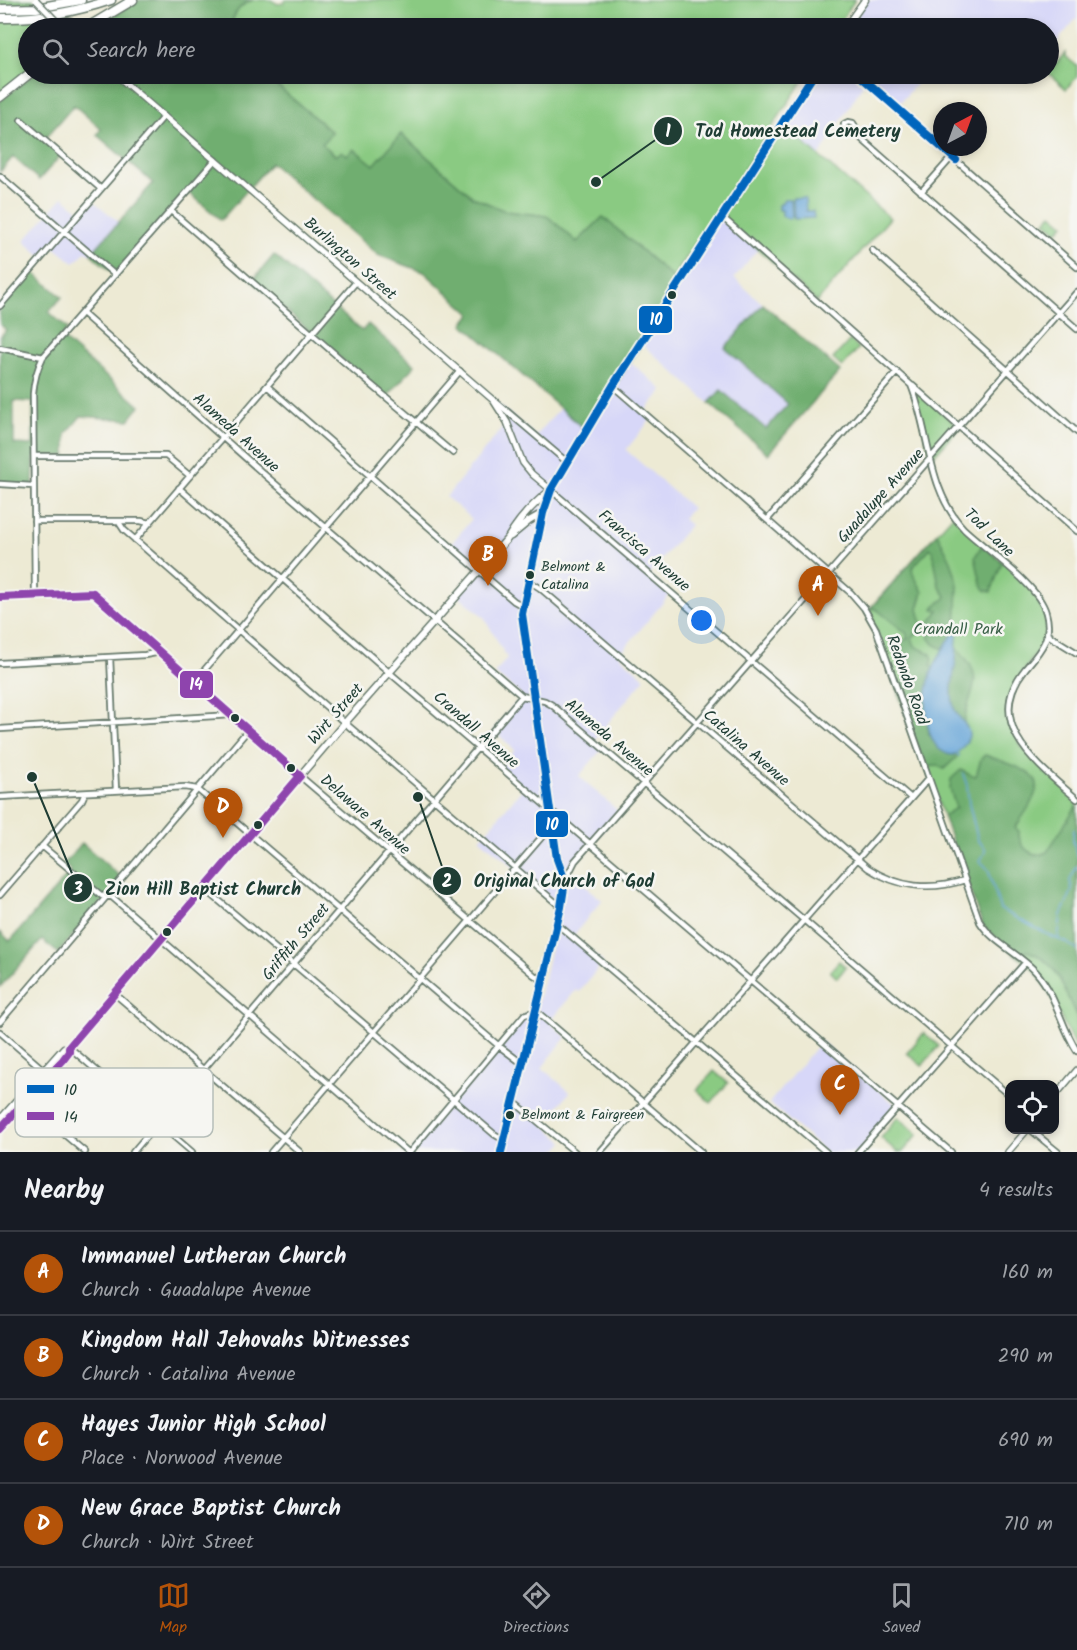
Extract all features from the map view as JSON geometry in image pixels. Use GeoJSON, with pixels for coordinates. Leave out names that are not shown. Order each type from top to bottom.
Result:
{"type":"FeatureCollection","features":[{"type":"Feature","properties":{"kind":"highway"},"geometry":{"type":"LineString","coordinates":[[0,9],[43,7],[81,0]]}},
{"type":"Feature","properties":{"kind":"highway"},"geometry":{"type":"LineString","coordinates":[[0,18],[43,16],[73,11],[111,0]]}},
{"type":"Feature","properties":{"kind":"highway"},"geometry":{"type":"LineString","coordinates":[[103,18],[133,0]]}},
{"type":"Feature","properties":{"kind":"highway"},"geometry":{"type":"LineString","coordinates":[[0,98],[18,83]]}},
{"type":"Feature","properties":{"kind":"main road"},"geometry":{"type":"LineString","coordinates":[[852,18],[865,0]]}},
{"type":"Feature","properties":{"kind":"main road"},"geometry":{"type":"LineString","coordinates":[[501,1152],[557,924],[565,881],[557,859],[523,624],[523,606],[543,513],[551,490],[613,386],[807,84]]}},
{"type":"Feature","properties":{"kind":"main road","name":"Wirt Street"},"geometry":{"type":"LineString","coordinates":[[508,538],[516,525],[551,490]]}},
{"type":"Feature","properties":{"kind":"main road","name":"Wirt Street"},"geometry":{"type":"LineString","coordinates":[[52,1068],[69,1052],[69,1047],[478,570],[508,538],[543,513]]}},
{"type":"Feature","properties":{"kind":"main road","name":"Wirt Street"},"geometry":{"type":"LineString","coordinates":[[0,1120],[15,1105]]}},
{"type":"Feature","properties":{"kind":"main road","name":"Wirt Street"},"geometry":{"type":"LineString","coordinates":[[0,1129],[15,1112]]}},
{"type":"Feature","properties":{"kind":"street"},"geometry":{"type":"LineString","coordinates":[[36,0],[53,18]]}},
{"type":"Feature","properties":{"kind":"street","name":"Burlington Street"},"geometry":{"type":"LineString","coordinates":[[127,84],[568,463]]}},
{"type":"Feature","properties":{"kind":"street"},"geometry":{"type":"LineString","coordinates":[[869,84],[1077,267]]}},
{"type":"Feature","properties":{"kind":"street"},"geometry":{"type":"LineString","coordinates":[[0,306],[164,116]]}},
{"type":"Feature","properties":{"kind":"street"},"geometry":{"type":"LineString","coordinates":[[21,120],[101,189]]}},
{"type":"Feature","properties":{"kind":"street"},"geometry":{"type":"LineString","coordinates":[[855,133],[1077,329]]}},
{"type":"Feature","properties":{"kind":"street"},"geometry":{"type":"LineString","coordinates":[[921,192],[952,157]]}},
{"type":"Feature","properties":{"kind":"street"},"geometry":{"type":"LineString","coordinates":[[0,597],[35,595],[34,381],[43,357],[215,160]]}},
{"type":"Feature","properties":{"kind":"street"},"geometry":{"type":"LineString","coordinates":[[0,176],[115,275]]}},
{"type":"Feature","properties":{"kind":"street"},"geometry":{"type":"LineString","coordinates":[[171,211],[453,453]]}},
{"type":"Feature","properties":{"kind":"street","name":"Tod Lane"},"geometry":{"type":"LineString","coordinates":[[721,216],[911,385],[920,409],[942,496],[956,519],[1040,599],[1047,613],[1048,635]]}},
{"type":"Feature","properties":{"kind":"street"},"geometry":{"type":"LineString","coordinates":[[872,250],[1077,432]]}},
{"type":"Feature","properties":{"kind":"street"},"geometry":{"type":"LineString","coordinates":[[135,540],[357,282]]}},
{"type":"Feature","properties":{"kind":"street","name":"Guadalupe Avenue"},"geometry":{"type":"LineString","coordinates":[[565,881],[575,861],[1077,292]]}},
{"type":"Feature","properties":{"kind":"street","name":"Alameda Avenue"},"geometry":{"type":"LineString","coordinates":[[82,313],[522,696],[552,705],[1005,1092]]}},
{"type":"Feature","properties":{"kind":"street"},"geometry":{"type":"LineString","coordinates":[[0,348],[43,357]]}},
{"type":"Feature","properties":{"kind":"street"},"geometry":{"type":"LineString","coordinates":[[195,681],[460,371]]}},
{"type":"Feature","properties":{"kind":"street"},"geometry":{"type":"LineString","coordinates":[[767,520],[897,372]]}},
{"type":"Feature","properties":{"kind":"street"},"geometry":{"type":"LineString","coordinates":[[911,385],[1077,531]]}},
{"type":"Feature","properties":{"kind":"street"},"geometry":{"type":"LineString","coordinates":[[267,386],[514,601],[523,606]]}},
{"type":"Feature","properties":{"kind":"street","name":"Redondo Road"},"geometry":{"type":"LineString","coordinates":[[613,386],[859,601],[873,622],[983,926],[1043,982],[1077,1051]]}},
{"type":"Feature","properties":{"kind":"street","name":"Francisca Avenue"},"geometry":{"type":"LineString","coordinates":[[493,400],[507,422],[523,463],[532,474],[911,798]]}},
{"type":"Feature","properties":{"kind":"street"},"geometry":{"type":"LineString","coordinates":[[34,456],[166,456],[190,476]]}},
{"type":"Feature","properties":{"kind":"street"},"geometry":{"type":"LineString","coordinates":[[0,484],[33,486]]}},
{"type":"Feature","properties":{"kind":"street","name":"Crandall Avenue"},"geometry":{"type":"LineString","coordinates":[[179,488],[390,673],[951,1152]]}},
{"type":"Feature","properties":{"kind":"street"},"geometry":{"type":"LineString","coordinates":[[34,521],[141,521],[149,523]]}},
{"type":"Feature","properties":{"kind":"street"},"geometry":{"type":"LineString","coordinates":[[118,521],[124,530],[239,631],[561,907]]}},
{"type":"Feature","properties":{"kind":"street","name":"Catalina Avenue"},"geometry":{"type":"LineString","coordinates":[[529,581],[879,875],[904,885],[936,887],[965,880]]}},
{"type":"Feature","properties":{"kind":"street","name":"Delaware Avenue"},"geometry":{"type":"LineString","coordinates":[[35,595],[93,593],[300,776],[543,981]]}},
{"type":"Feature","properties":{"kind":"street"},"geometry":{"type":"LineString","coordinates":[[1076,797],[1027,754],[1016,738],[1010,710],[1013,691],[1021,675],[1044,647],[1048,635],[1077,653]]}},
{"type":"Feature","properties":{"kind":"street"},"geometry":{"type":"LineString","coordinates":[[0,663],[161,652]]}},
{"type":"Feature","properties":{"kind":"street"},"geometry":{"type":"LineString","coordinates":[[110,657],[116,790]]}},
{"type":"Feature","properties":{"kind":"street","name":"Griffith Street"},"geometry":{"type":"LineString","coordinates":[[205,1068],[522,696]]}},
{"type":"Feature","properties":{"kind":"street"},"geometry":{"type":"LineString","coordinates":[[0,729],[232,715]]}},
{"type":"Feature","properties":{"kind":"street"},"geometry":{"type":"LineString","coordinates":[[0,1022],[248,730]]}},
{"type":"Feature","properties":{"kind":"street"},"geometry":{"type":"LineString","coordinates":[[600,1152],[929,778]]}},
{"type":"Feature","properties":{"kind":"street"},"geometry":{"type":"LineString","coordinates":[[0,797],[185,787],[197,789],[523,1064]]}},
{"type":"Feature","properties":{"kind":"street"},"geometry":{"type":"LineString","coordinates":[[0,895],[82,800],[85,792]]}},
{"type":"Feature","properties":{"kind":"street"},"geometry":{"type":"LineString","coordinates":[[271,1152],[552,825]]}},
{"type":"Feature","properties":{"kind":"street"},"geometry":{"type":"LineString","coordinates":[[42,846],[102,896],[112,897],[409,1152],[524,1015],[536,1011],[701,1152]]}},
{"type":"Feature","properties":{"kind":"street"},"geometry":{"type":"LineString","coordinates":[[204,888],[504,1140]]}},
{"type":"Feature","properties":{"kind":"street"},"geometry":{"type":"LineString","coordinates":[[557,924],[826,1152]]}},
{"type":"Feature","properties":{"kind":"street"},"geometry":{"type":"LineString","coordinates":[[858,1152],[1025,963]]}},
{"type":"Feature","properties":{"kind":"street"},"geometry":{"type":"LineString","coordinates":[[115,994],[203,1068]]}},
{"type":"Feature","properties":{"kind":"street"},"geometry":{"type":"LineString","coordinates":[[0,1032],[41,1068]]}},
{"type":"Feature","properties":{"kind":"street"},"geometry":{"type":"LineString","coordinates":[[69,1047],[94,1068]]}},
{"type":"Feature","properties":{"kind":"street"},"geometry":{"type":"LineString","coordinates":[[1059,1091],[1077,1070]]}},
{"type":"Feature","properties":{"kind":"street"},"geometry":{"type":"LineString","coordinates":[[213,1077],[300,1152]]}},
{"type":"Feature","properties":{"kind":"street"},"geometry":{"type":"LineString","coordinates":[[513,1101],[575,1152]]}},
{"type":"Feature","properties":{"kind":"street"},"geometry":{"type":"LineString","coordinates":[[1008,1152],[1025,1134]]}},
{"type":"Feature","properties":{"kind":"street"},"geometry":{"type":"LineString","coordinates":[[1034,1134],[1058,1152]]}},
{"type":"Feature","properties":{"kind":"street"},"geometry":{"type":"LineString","coordinates":[[67,1137],[85,1152]]}},
{"type":"Feature","properties":{"kind":"street","name":"Griffith Street"},"geometry":{"type":"LineString","coordinates":[[133,1152],[146,1137]]}},
{"type":"Feature","properties":{"kind":"street"},"geometry":{"type":"LineString","coordinates":[[174,1137],[192,1152]]}},
{"type":"Feature","properties":{"kind":"shaded area"},"geometry":{"type":"Polygon","coordinates":[[[865,0],[1077,0],[1077,18],[1059,39],[1059,18],[852,18],[865,0]]]}},
{"type":"Feature","properties":{"kind":"shaded area"},"geometry":{"type":"Polygon","coordinates":[[[807,84],[863,84],[819,157],[781,123],[807,84]]]}},
{"type":"Feature","properties":{"kind":"shaded area"},"geometry":{"type":"Polygon","coordinates":[[[869,84],[916,84],[896,107],[869,84]]]}},
{"type":"Feature","properties":{"kind":"shaded area"},"geometry":{"type":"Polygon","coordinates":[[[63,197],[81,212],[92,200],[119,222],[91,254],[86,251],[74,263],[53,246],[42,257],[24,241],[63,197]]]}},
{"type":"Feature","properties":{"kind":"shaded area"},"geometry":{"type":"Polygon","coordinates":[[[721,216],[758,249],[734,278],[763,304],[725,348],[788,404],[766,430],[721,391],[709,403],[641,343],[721,216]]]}},
{"type":"Feature","properties":{"kind":"shaded area"},"geometry":{"type":"Polygon","coordinates":[[[629,361],[663,390],[645,412],[651,419],[626,450],[692,508],[683,519],[690,525],[649,574],[671,593],[619,655],[645,678],[594,740],[603,748],[579,776],[619,812],[569,871],[602,900],[573,936],[603,962],[579,992],[576,990],[549,1022],[566,1037],[542,1068],[570,1092],[543,1124],[564,1142],[555,1152],[410,1152],[524,1015],[536,1011],[561,907],[480,839],[524,787],[501,767],[515,750],[493,730],[522,696],[495,673],[507,658],[484,617],[457,594],[478,570],[450,545],[472,519],[446,497],[507,422],[493,400],[536,436],[560,408],[587,431],[629,361]]]}},
{"type":"Feature","properties":{"kind":"shaded area"},"geometry":{"type":"Polygon","coordinates":[[[821,1041],[898,1107],[858,1152],[826,1152],[769,1103],[821,1041]]]}},
{"type":"Feature","properties":{"kind":"green space"},"geometry":{"type":"Polygon","coordinates":[[[0,0],[33,0],[47,18],[18,18],[18,79],[0,94],[0,0]]]}},
{"type":"Feature","properties":{"kind":"green space"},"geometry":{"type":"Polygon","coordinates":[[[140,0],[253,0],[244,4],[234,18],[109,18],[140,0]]]}},
{"type":"Feature","properties":{"kind":"green space"},"geometry":{"type":"Polygon","coordinates":[[[253,0],[271,0],[278,4],[286,0],[855,0],[843,18],[234,18],[244,4],[253,0]]]}},
{"type":"Feature","properties":{"kind":"green space"},"geometry":{"type":"Polygon","coordinates":[[[1065,53],[1065,56],[1077,66],[1077,77],[1066,89],[1059,83],[1059,60],[1065,53]]]}},
{"type":"Feature","properties":{"kind":"green space"},"geometry":{"type":"Polygon","coordinates":[[[21,84],[275,84],[332,132],[322,144],[336,156],[342,151],[347,155],[354,149],[374,165],[401,134],[473,197],[505,211],[547,216],[577,242],[603,217],[673,278],[680,281],[587,431],[463,324],[471,314],[424,272],[378,255],[271,163],[221,220],[188,192],[115,275],[91,254],[153,183],[97,135],[101,129],[74,105],[44,140],[61,155],[39,180],[13,157],[0,172],[0,101],[21,84]]]}},
{"type":"Feature","properties":{"kind":"green space"},"geometry":{"type":"Polygon","coordinates":[[[275,84],[800,84],[673,278],[603,217],[577,242],[547,216],[505,211],[473,197],[401,134],[374,166],[347,155],[337,156],[322,144],[332,132],[275,84]]]}},
{"type":"Feature","properties":{"kind":"green space"},"geometry":{"type":"Polygon","coordinates":[[[781,123],[890,218],[817,302],[721,216],[781,123]]]}},
{"type":"Feature","properties":{"kind":"green space"},"geometry":{"type":"Polygon","coordinates":[[[1052,214],[1064,224],[1057,232],[1045,222],[1052,214]]]}},
{"type":"Feature","properties":{"kind":"green space"},"geometry":{"type":"Polygon","coordinates":[[[274,255],[362,331],[368,324],[415,365],[386,398],[252,281],[274,255]]]}},
{"type":"Feature","properties":{"kind":"green space"},"geometry":{"type":"Polygon","coordinates":[[[31,270],[62,297],[49,312],[68,329],[61,337],[140,406],[129,420],[81,416],[66,434],[66,456],[34,456],[33,486],[0,484],[0,337],[6,330],[0,324],[0,306],[31,270]],[[14,401],[14,444],[33,445],[33,402],[14,401]]]}},
{"type":"Feature","properties":{"kind":"green space"},"geometry":{"type":"Polygon","coordinates":[[[763,304],[840,371],[768,454],[709,403],[721,390],[766,429],[788,404],[725,348],[763,304]]]}},
{"type":"Feature","properties":{"kind":"green space"},"geometry":{"type":"Polygon","coordinates":[[[850,340],[859,348],[842,367],[833,359],[850,340]]]}},
{"type":"Feature","properties":{"kind":"green space"},"geometry":{"type":"Polygon","coordinates":[[[911,385],[959,427],[931,459],[911,385]]]}},
{"type":"Feature","properties":{"kind":"green space","name":"Crandall Park"},"geometry":{"type":"Polygon","coordinates":[[[953,515],[1033,590],[1044,605],[1048,635],[1016,683],[1010,710],[1012,723],[1021,746],[1077,799],[1077,1051],[1047,989],[1036,972],[983,926],[876,629],[865,609],[870,608],[953,515]]]}},
{"type":"Feature","properties":{"kind":"green space"},"geometry":{"type":"Polygon","coordinates":[[[937,533],[951,561],[958,584],[956,630],[943,649],[934,644],[929,637],[931,635],[927,626],[939,610],[933,609],[946,596],[939,586],[933,552],[930,548],[912,568],[923,592],[918,609],[924,631],[912,638],[915,646],[931,654],[933,659],[931,665],[935,667],[929,683],[927,700],[929,734],[954,755],[957,753],[959,755],[944,769],[938,766],[925,767],[899,695],[904,687],[907,673],[903,665],[901,642],[908,638],[906,633],[876,609],[870,609],[937,533]]]}},
{"type":"Feature","properties":{"kind":"green space"},"geometry":{"type":"Polygon","coordinates":[[[982,545],[1002,562],[991,592],[985,590],[981,583],[975,557],[982,545]]]}},
{"type":"Feature","properties":{"kind":"green space"},"geometry":{"type":"Polygon","coordinates":[[[956,647],[966,658],[974,676],[964,724],[953,707],[952,687],[956,647]]]}},
{"type":"Feature","properties":{"kind":"green space"},"geometry":{"type":"Polygon","coordinates":[[[985,755],[1024,770],[1035,780],[1037,785],[1034,796],[1015,828],[1019,831],[1023,846],[1031,853],[1047,852],[1077,805],[1077,1017],[1060,979],[1047,962],[1027,951],[1018,957],[983,926],[943,816],[956,808],[950,789],[951,779],[961,770],[976,776],[981,759],[985,755]]]}},
{"type":"Feature","properties":{"kind":"green space"},"geometry":{"type":"Polygon","coordinates":[[[82,843],[122,878],[58,953],[42,940],[0,987],[0,932],[10,941],[71,871],[64,864],[82,843]]]}},
{"type":"Feature","properties":{"kind":"green space"},"geometry":{"type":"Polygon","coordinates":[[[839,961],[846,967],[837,978],[830,971],[839,961]]]}},
{"type":"Feature","properties":{"kind":"green space"},"geometry":{"type":"Polygon","coordinates":[[[924,1033],[939,1046],[922,1066],[907,1053],[924,1033]]]}},
{"type":"Feature","properties":{"kind":"green space"},"geometry":{"type":"Polygon","coordinates":[[[714,1071],[728,1083],[711,1103],[697,1090],[714,1071]]]}},
{"type":"Feature","properties":{"kind":"green space"},"geometry":{"type":"Polygon","coordinates":[[[898,1117],[918,1134],[903,1152],[897,1152],[881,1138],[898,1117]]]}},
{"type":"Feature","properties":{"kind":"water"},"geometry":{"type":"Polygon","coordinates":[[[793,198],[805,198],[806,211],[813,211],[814,218],[794,219],[793,198]]]}},
{"type":"Feature","properties":{"kind":"water"},"geometry":{"type":"Polygon","coordinates":[[[784,199],[791,199],[792,216],[789,219],[782,216],[782,210],[779,210],[779,205],[784,199]]]}},
{"type":"Feature","properties":{"kind":"water"},"geometry":{"type":"Polygon","coordinates":[[[958,630],[952,688],[953,701],[956,712],[968,728],[969,736],[961,749],[951,755],[939,749],[934,742],[928,724],[926,702],[933,668],[958,630]]]}},
{"type":"Feature","properties":{"kind":"waterway"},"geometry":{"type":"LineString","coordinates":[[963,774],[978,840],[985,848],[980,861],[988,869],[1000,909],[1066,942],[1077,950]]}},
{"type":"Feature","properties":{"kind":"waterway"},"geometry":{"type":"LineString","coordinates":[[1074,829],[1073,840],[1077,857]]}},
{"type":"Feature","properties":{"kind":"waterway"},"geometry":{"type":"LineString","coordinates":[[1058,939],[1061,915],[1072,891],[1070,880],[1077,866]]}},
{"type":"Feature","properties":{"kind":"transit line","name":"10"},"geometry":{"type":"LineString","coordinates":[[501,1152],[561,907],[565,881],[557,859],[522,614],[543,513],[551,490],[613,386],[808,84]]}},
{"type":"Feature","properties":{"kind":"transit line","name":"10"},"geometry":{"type":"LineString","coordinates":[[869,84],[956,160]]}},
{"type":"Feature","properties":{"kind":"transit line","name":"14"},"geometry":{"type":"LineString","coordinates":[[93,593],[300,776]]}},
{"type":"Feature","properties":{"kind":"transit line","name":"14"},"geometry":{"type":"LineString","coordinates":[[0,597],[93,593]]}},
{"type":"Feature","properties":{"kind":"transit line","name":"14"},"geometry":{"type":"LineString","coordinates":[[56,1068],[69,1052],[69,1047],[300,776]]}},
{"type":"Feature","properties":{"kind":"transit line","name":"14"},"geometry":{"type":"LineString","coordinates":[[0,1129],[15,1113]]}},
{"type":"Feature","properties":{"kind":"place","name":"Tod Homestead Cemetery"},"geometry":{"type":"Point","coordinates":[596,182]}},
{"type":"Feature","properties":{"kind":"place","name":"Belmont & Catalina"},"geometry":{"type":"Point","coordinates":[530,575]}},
{"type":"Feature","properties":{"kind":"place","name":"Kingdom Hall Jehovahs Witnesses"},"geometry":{"type":"Point","coordinates":[488,586]}},
{"type":"Feature","properties":{"kind":"place","name":"Immanuel Lutheran Church"},"geometry":{"type":"Point","coordinates":[818,616]}},
{"type":"Feature","properties":{"kind":"place","name":"Zion Hill Baptist Church"},"geometry":{"type":"Point","coordinates":[32,777]}},
{"type":"Feature","properties":{"kind":"place","name":"Original Church of God"},"geometry":{"type":"Point","coordinates":[418,797]}},
{"type":"Feature","properties":{"kind":"place","name":"New Grace Baptist Church"},"geometry":{"type":"Point","coordinates":[223,838]}},
{"type":"Feature","properties":{"kind":"place","name":"Belmont & Fairgreen"},"geometry":{"type":"Point","coordinates":[510,1115]}},
{"type":"Feature","properties":{"kind":"place","name":"Hayes Junior High School"},"geometry":{"type":"Point","coordinates":[840,1115]}}]}
